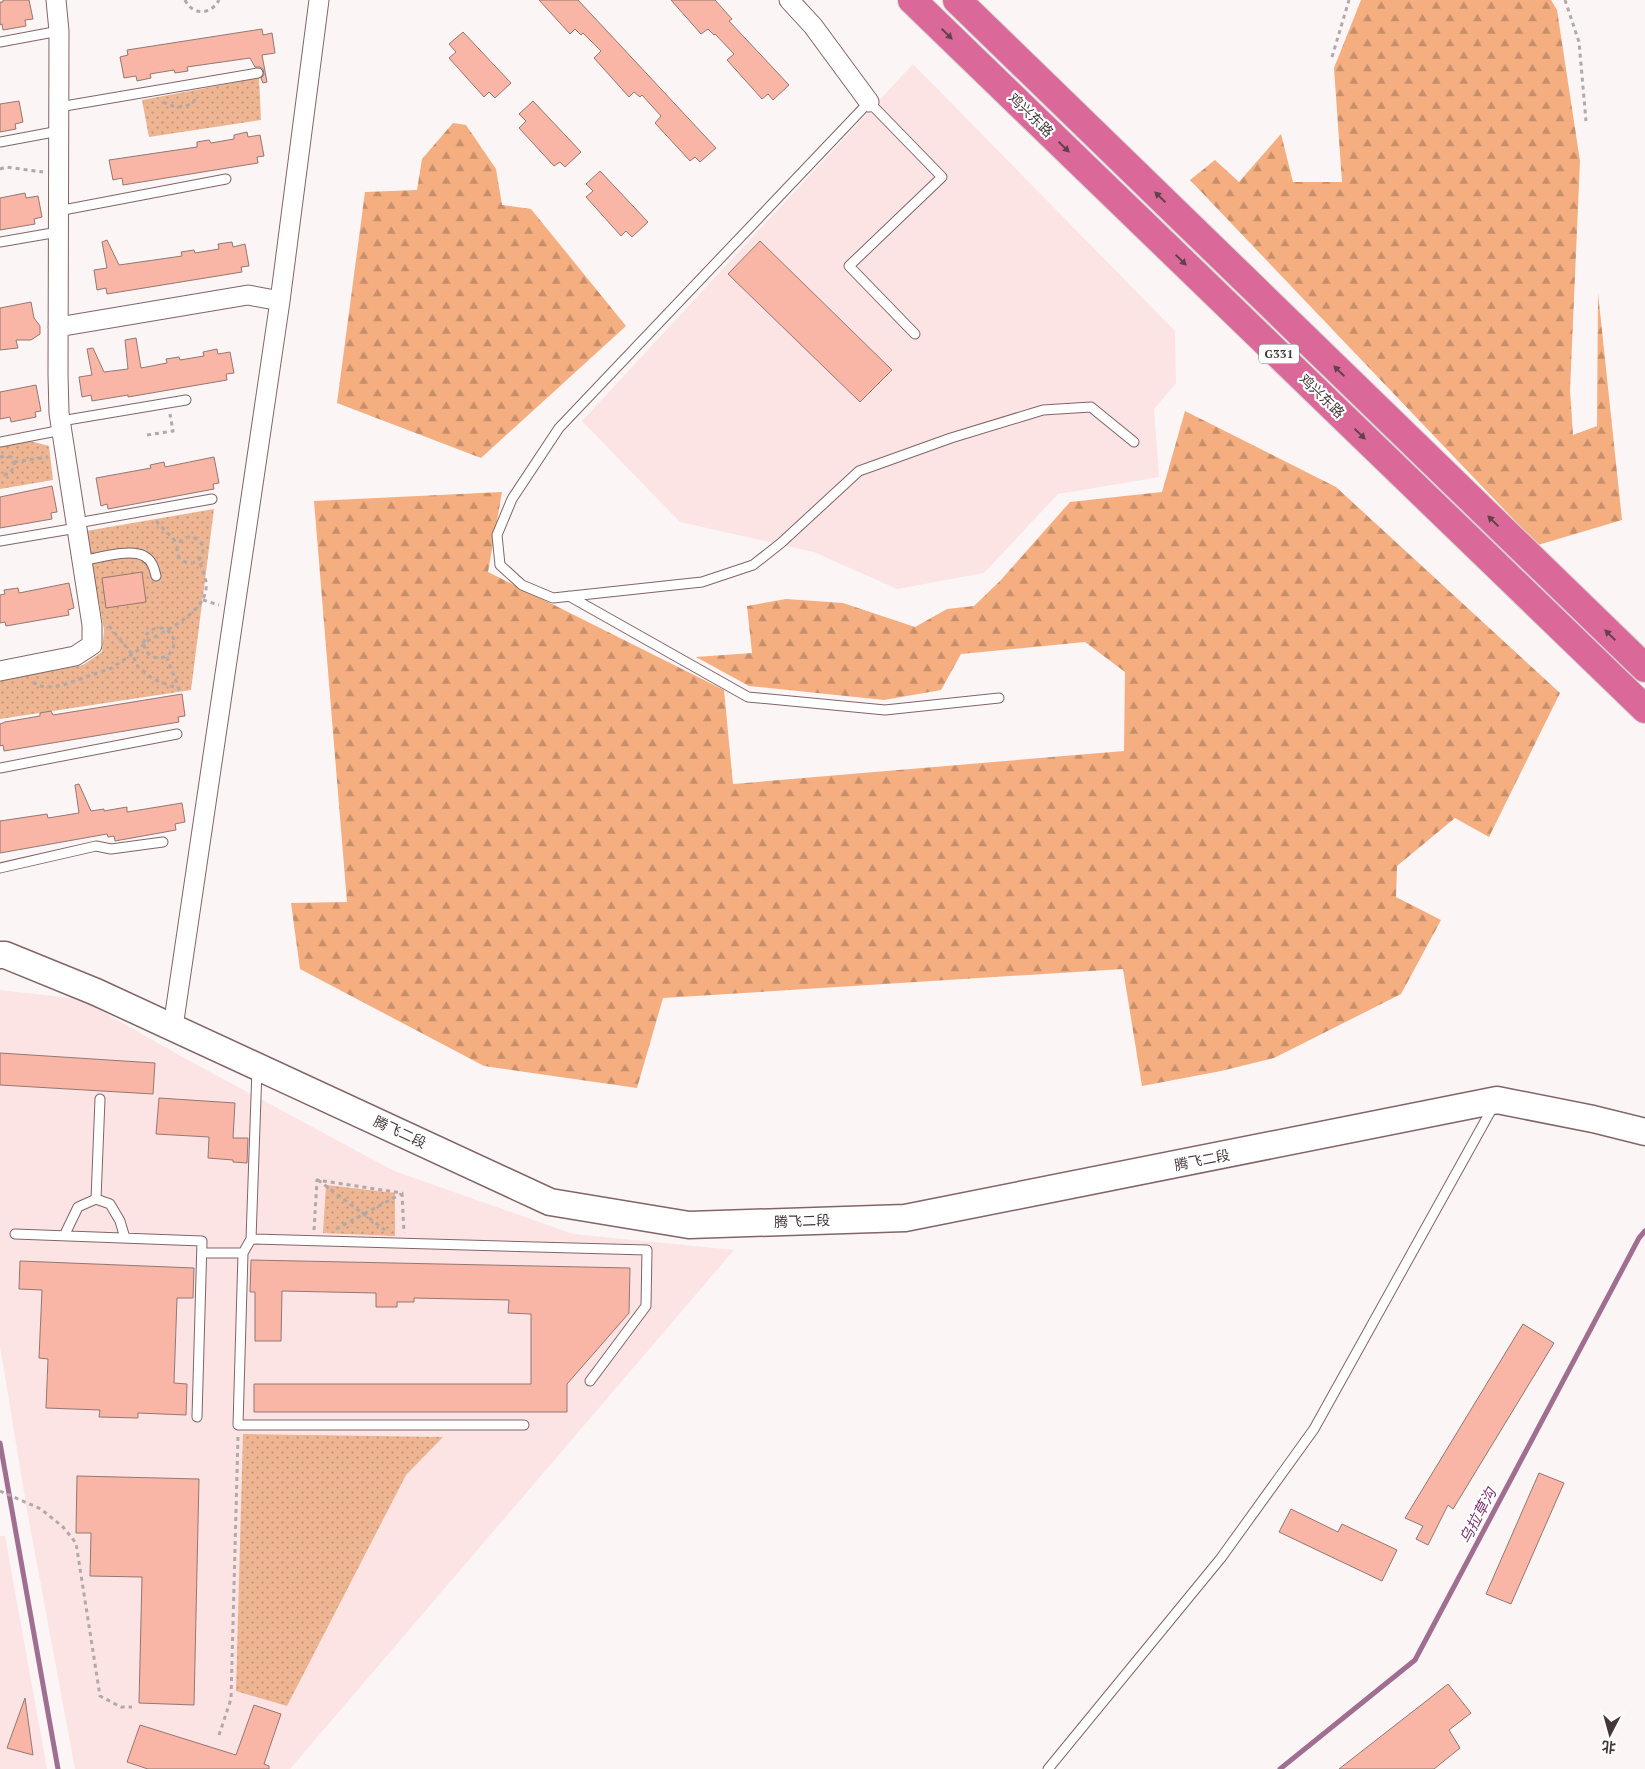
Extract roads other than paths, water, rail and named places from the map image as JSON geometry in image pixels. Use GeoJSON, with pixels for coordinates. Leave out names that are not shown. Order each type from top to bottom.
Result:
{"type":"FeatureCollection","features":[{"type":"Feature","properties":{"kind":"highway","name":"鸡兴东路"},"geometry":{"type":"LineString","coordinates":[[912,0],[1645,709]]}},
{"type":"Feature","properties":{"kind":"highway","name":"G331"},"geometry":{"type":"LineString","coordinates":[[957,0],[1645,668]]}},
{"type":"Feature","properties":{"kind":"street"},"geometry":{"type":"LineString","coordinates":[[173,1028],[280,301],[319,0]]}},
{"type":"Feature","properties":{"kind":"street"},"geometry":{"type":"LineString","coordinates":[[789,0],[813,26],[869,102]]}},
{"type":"Feature","properties":{"kind":"street"},"geometry":{"type":"LineString","coordinates":[[0,671],[75,656],[92,645],[88,594],[61,426],[58,375],[60,1]]}},
{"type":"Feature","properties":{"kind":"street"},"geometry":{"type":"LineString","coordinates":[[58,327],[248,295],[280,301]]}},
{"type":"Feature","properties":{"kind":"street","name":"腾飞二段"},"geometry":{"type":"LineString","coordinates":[[0,956],[5,955],[96,992],[550,1202],[689,1225],[905,1218],[1496,1100],[1593,1119],[1645,1132]]}},
{"type":"Feature","properties":{"kind":"lane"},"geometry":{"type":"LineString","coordinates":[[0,42],[59,31]]}},
{"type":"Feature","properties":{"kind":"lane"},"geometry":{"type":"LineString","coordinates":[[59,108],[258,73]]}},
{"type":"Feature","properties":{"kind":"lane"},"geometry":{"type":"LineString","coordinates":[[915,334],[849,266],[942,177],[869,102],[559,428],[512,499],[497,535],[500,566],[522,585],[553,598],[702,582],[753,564],[781,543],[859,471],[951,438],[1043,410],[1091,407],[1134,442]]}},
{"type":"Feature","properties":{"kind":"lane"},"geometry":{"type":"LineString","coordinates":[[0,142],[59,131]]}},
{"type":"Feature","properties":{"kind":"lane"},"geometry":{"type":"LineString","coordinates":[[58,211],[226,179]]}},
{"type":"Feature","properties":{"kind":"lane"},"geometry":{"type":"LineString","coordinates":[[0,242],[58,232]]}},
{"type":"Feature","properties":{"kind":"lane"},"geometry":{"type":"LineString","coordinates":[[0,442],[61,426],[186,400]]}},
{"type":"Feature","properties":{"kind":"lane"},"geometry":{"type":"LineString","coordinates":[[0,541],[212,499]]}},
{"type":"Feature","properties":{"kind":"lane"},"geometry":{"type":"LineString","coordinates":[[82,561],[130,552],[144,556],[153,565],[156,576]]}},
{"type":"Feature","properties":{"kind":"lane"},"geometry":{"type":"LineString","coordinates":[[569,596],[748,697],[885,710],[999,698]]}},
{"type":"Feature","properties":{"kind":"lane"},"geometry":{"type":"LineString","coordinates":[[0,768],[177,734]]}},
{"type":"Feature","properties":{"kind":"lane"},"geometry":{"type":"LineString","coordinates":[[0,868],[96,846],[111,849],[163,842]]}},
{"type":"Feature","properties":{"kind":"lane"},"geometry":{"type":"LineString","coordinates":[[257,1066],[251,1239],[243,1253],[238,1425],[524,1425]]}},
{"type":"Feature","properties":{"kind":"lane"},"geometry":{"type":"LineString","coordinates":[[96,1199],[100,1099]]}},
{"type":"Feature","properties":{"kind":"lane"},"geometry":{"type":"LineString","coordinates":[[1048,1769],[1221,1558],[1314,1428],[1496,1100]]}},
{"type":"Feature","properties":{"kind":"lane"},"geometry":{"type":"LineString","coordinates":[[64,1236],[78,1206],[96,1199],[110,1204],[120,1221],[124,1238]]}},
{"type":"Feature","properties":{"kind":"lane"},"geometry":{"type":"LineString","coordinates":[[15,1234],[202,1241],[197,1417]]}},
{"type":"Feature","properties":{"kind":"lane"},"geometry":{"type":"LineString","coordinates":[[251,1239],[647,1250],[646,1306],[590,1381]]}},
{"type":"Feature","properties":{"kind":"lane"},"geometry":{"type":"LineString","coordinates":[[202,1253],[243,1253]]}},
{"type":"Feature","properties":{"kind":"waterway","name":"乌拉草沟"},"geometry":{"type":"LineString","coordinates":[[1280,1769],[1415,1660],[1639,1238],[1645,1231]]}},
{"type":"Feature","properties":{"kind":"waterway"},"geometry":{"type":"LineString","coordinates":[[0,1443],[58,1769]]}}]}
